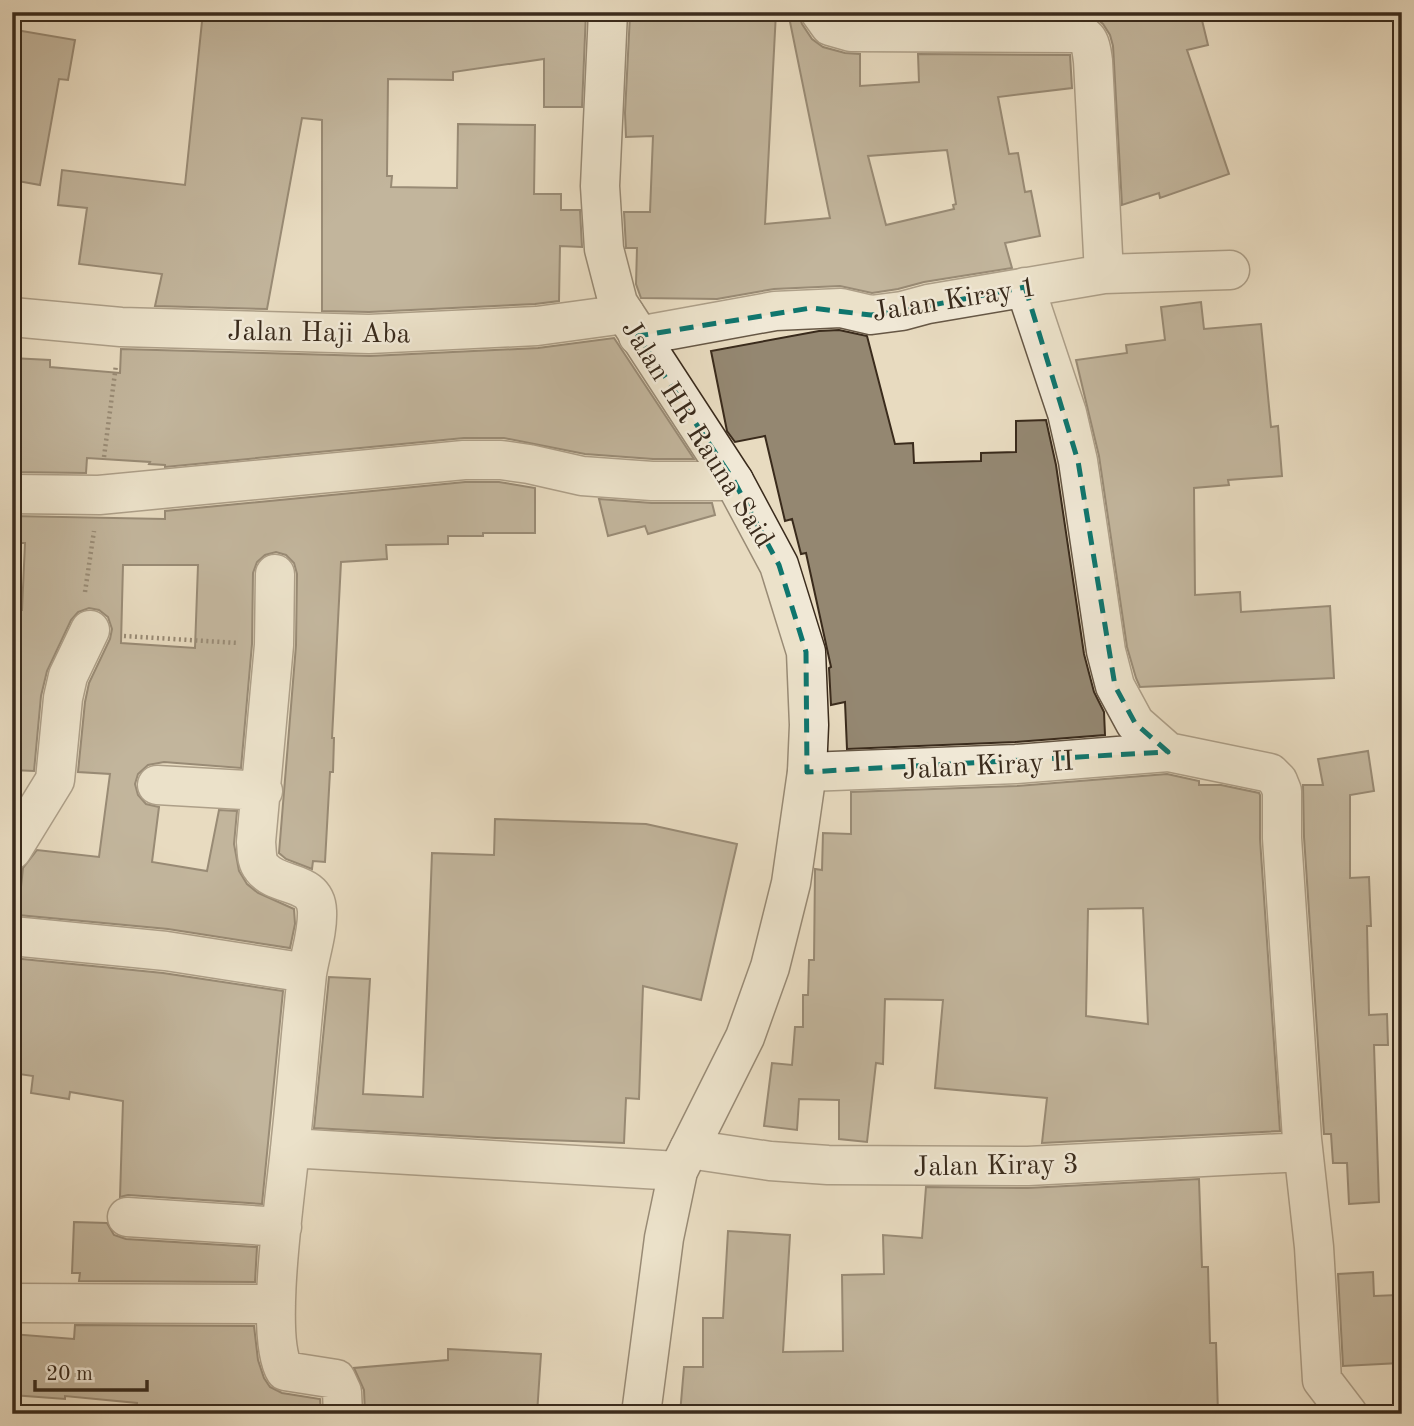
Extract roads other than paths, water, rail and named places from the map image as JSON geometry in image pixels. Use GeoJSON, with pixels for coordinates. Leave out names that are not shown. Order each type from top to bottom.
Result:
{"type":"FeatureCollection","features":[{"type":"Feature","properties":{"kind":"street","name":"Jalan HR Rauna Said"},"geometry":{"type":"LineString","coordinates":[[608,12],[600,186],[604,249],[618,303],[734,481],[779,565],[806,652],[809,725],[807,772],[791,883],[770,967],[745,1037],[683,1160],[664,1238],[640,1414]]}},
{"type":"Feature","properties":{"kind":"street"},"geometry":{"type":"LineString","coordinates":[[820,12],[830,26],[851,32],[1075,33],[1088,39],[1093,61],[1104,274]]}},
{"type":"Feature","properties":{"kind":"street","name":"Jalan Kiray 1"},"geometry":{"type":"LineString","coordinates":[[631,325],[811,308],[841,308],[871,315],[902,312],[928,304],[1104,274],[1230,270]]}},
{"type":"Feature","properties":{"kind":"street"},"geometry":{"type":"LineString","coordinates":[[1025,287],[1067,414],[1078,461],[1106,651],[1115,686],[1135,723],[1168,752],[1270,773],[1279,781],[1282,791],[1282,838],[1303,1152],[1314,1247],[1322,1380],[1327,1390],[1348,1414]]}},
{"type":"Feature","properties":{"kind":"street","name":"Jalan Haji Aba"},"geometry":{"type":"LineString","coordinates":[[12,317],[121,327],[369,334],[537,326],[631,325]]}},
{"type":"Feature","properties":{"kind":"street"},"geometry":{"type":"LineString","coordinates":[[12,494],[99,495],[464,460],[515,462],[594,477],[652,481],[734,481]]}},
{"type":"Feature","properties":{"kind":"street"},"geometry":{"type":"LineString","coordinates":[[275,574],[274,645],[256,842],[258,860],[262,869],[275,878],[303,887],[312,896],[317,909],[307,973],[282,1227],[276,1304],[279,1362],[285,1371],[336,1379],[342,1392],[343,1414]]}},
{"type":"Feature","properties":{"kind":"street"},"geometry":{"type":"LineString","coordinates":[[12,850],[55,780],[63,698],[68,676],[90,630]]}},
{"type":"Feature","properties":{"kind":"street","name":"Jalan Kiray II"},"geometry":{"type":"LineString","coordinates":[[807,772],[1016,764],[1168,752]]}},
{"type":"Feature","properties":{"kind":"street"},"geometry":{"type":"LineString","coordinates":[[157,785],[262,791]]}},
{"type":"Feature","properties":{"kind":"street"},"geometry":{"type":"LineString","coordinates":[[12,936],[166,951],[307,973]]}},
{"type":"Feature","properties":{"kind":"street","name":"Jalan Kiray 3"},"geometry":{"type":"LineString","coordinates":[[290,1148],[770,1161],[828,1165],[1015,1166],[1303,1152]]}},
{"type":"Feature","properties":{"kind":"street"},"geometry":{"type":"LineString","coordinates":[[127,1217],[282,1227]]}},
{"type":"Feature","properties":{"kind":"street"},"geometry":{"type":"LineString","coordinates":[[12,1303],[276,1304]]}}]}
